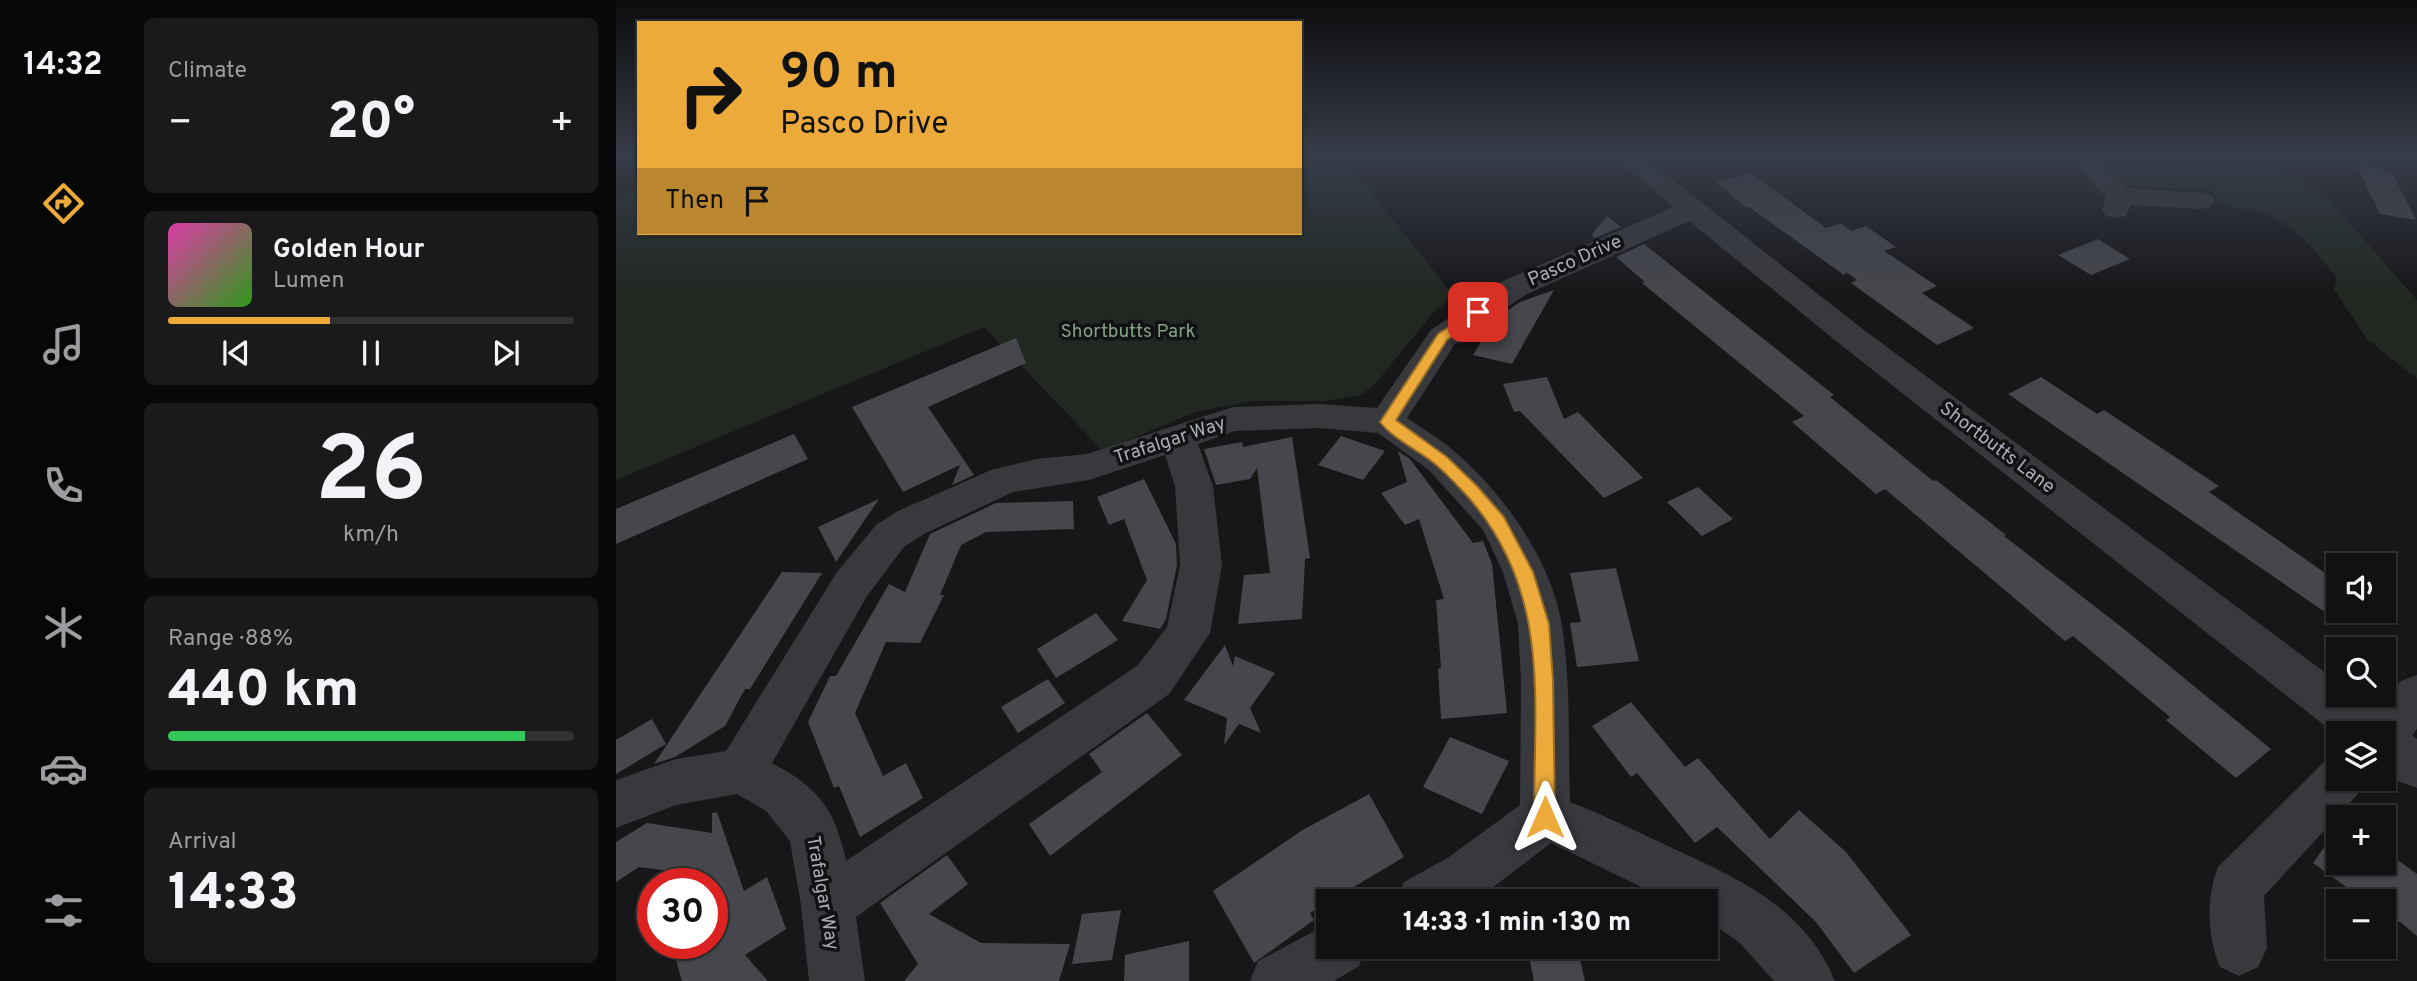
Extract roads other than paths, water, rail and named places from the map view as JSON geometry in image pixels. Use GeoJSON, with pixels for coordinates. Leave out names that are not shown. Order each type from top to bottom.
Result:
{"type":"FeatureCollection","features":[{"type":"Feature","properties":{"kind":"street","name":"Shortbutts Lane"},"geometry":{"type":"LineString","coordinates":[[1684,203],[1860,343],[2355,721]]}},
{"type":"Feature","properties":{"kind":"street","name":"Pasco Drive"},"geometry":{"type":"LineString","coordinates":[[1387,422],[1443,337],[1514,288],[1692,209]]}},
{"type":"Feature","properties":{"kind":"street","name":"Trafalgar Way"},"geometry":{"type":"LineString","coordinates":[[837,981],[828,905],[814,831],[784,795],[741,771],[852,584],[890,536],[910,523],[1004,480],[1089,467],[1233,419],[1319,416],[1387,422]]}},
{"type":"Feature","properties":{"kind":"street"},"geometry":{"type":"LineString","coordinates":[[1387,422],[1442,461],[1471,490],[1498,521],[1524,572],[1540,624],[1544,681],[1545,817]]}},
{"type":"Feature","properties":{"kind":"street"},"geometry":{"type":"LineString","coordinates":[[828,905],[1153,680],[1188,633],[1201,565],[1194,486],[1177,436]]}},
{"type":"Feature","properties":{"kind":"street"},"geometry":{"type":"LineString","coordinates":[[2394,721],[2417,695]]}},
{"type":"Feature","properties":{"kind":"street"},"geometry":{"type":"LineString","coordinates":[[2396,751],[2417,766]]}},
{"type":"Feature","properties":{"kind":"street"},"geometry":{"type":"LineString","coordinates":[[616,804],[676,782],[741,771]]}},
{"type":"Feature","properties":{"kind":"street"},"geometry":{"type":"LineString","coordinates":[[2239,948],[2237,886],[2328,791]]}},
{"type":"Feature","properties":{"kind":"street"},"geometry":{"type":"LineString","coordinates":[[1445,889],[1468,876],[1545,817]]}},
{"type":"Feature","properties":{"kind":"street"},"geometry":{"type":"LineString","coordinates":[[1545,817],[1579,830],[1726,901],[1759,924],[1791,958],[1807,981]]}},
{"type":"Feature","properties":{"kind":"street"},"geometry":{"type":"LineString","coordinates":[[1278,981],[1318,959]]}},
{"type":"Feature","properties":{"kind":"park label","name":"Shortbutts Park"},"geometry":{"type":"Point","coordinates":[1128,332]}}]}
